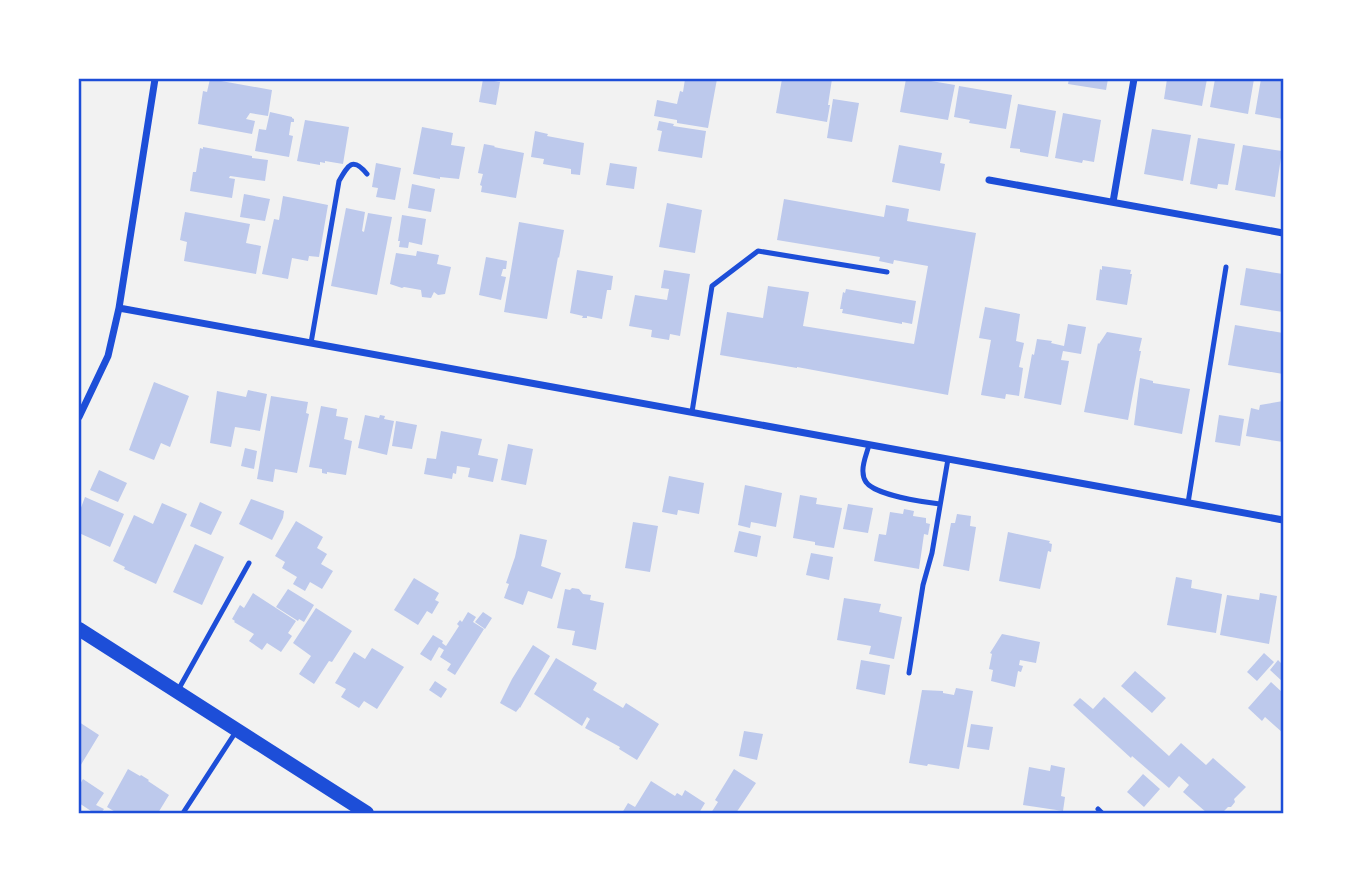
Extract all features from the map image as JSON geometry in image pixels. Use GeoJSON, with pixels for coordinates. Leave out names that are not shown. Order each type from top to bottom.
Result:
{"type":"FeatureCollection","features":[{"type":"Feature","properties":{"kind":"main road"},"geometry":{"type":"LineString","coordinates":[[79,629],[367,813]]}},
{"type":"Feature","properties":{"kind":"street"},"geometry":{"type":"LineString","coordinates":[[79,417],[108,356],[119,308],[155,79]]}},
{"type":"Feature","properties":{"kind":"street"},"geometry":{"type":"LineString","coordinates":[[1112,202],[1134,79]]}},
{"type":"Feature","properties":{"kind":"street"},"geometry":{"type":"LineString","coordinates":[[989,180],[1283,233]]}},
{"type":"Feature","properties":{"kind":"street"},"geometry":{"type":"LineString","coordinates":[[119,308],[1283,520]]}},
{"type":"Feature","properties":{"kind":"lane"},"geometry":{"type":"LineString","coordinates":[[312,343],[339,181],[346,167],[354,163],[360,165],[367,174]]}},
{"type":"Feature","properties":{"kind":"lane"},"geometry":{"type":"LineString","coordinates":[[692,412],[712,286],[758,251],[887,272]]}},
{"type":"Feature","properties":{"kind":"lane"},"geometry":{"type":"LineString","coordinates":[[1188,503],[1226,267]]}},
{"type":"Feature","properties":{"kind":"lane"},"geometry":{"type":"LineString","coordinates":[[869,445],[863,471],[866,482],[877,490],[892,495],[940,504]]}},
{"type":"Feature","properties":{"kind":"lane"},"geometry":{"type":"LineString","coordinates":[[909,673],[948,459]]}},
{"type":"Feature","properties":{"kind":"lane"},"geometry":{"type":"LineString","coordinates":[[177,692],[249,563]]}},
{"type":"Feature","properties":{"kind":"lane"},"geometry":{"type":"LineString","coordinates":[[183,813],[237,730]]}},
{"type":"Feature","properties":{"kind":"building"},"geometry":{"type":"Polygon","coordinates":[[[210,79],[272,90],[268,116],[250,113],[246,119],[255,121],[252,134],[198,124],[203,91],[207,92],[210,79]]]}},
{"type":"Feature","properties":{"kind":"building"},"geometry":{"type":"Polygon","coordinates":[[[483,79],[500,82],[496,105],[479,102],[483,79]]]}},
{"type":"Feature","properties":{"kind":"building"},"geometry":{"type":"Polygon","coordinates":[[[685,79],[717,79],[708,128],[654,116],[657,100],[677,104],[685,79]]]}},
{"type":"Feature","properties":{"kind":"building"},"geometry":{"type":"Polygon","coordinates":[[[782,79],[832,79],[827,122],[776,113],[782,79]]]}},
{"type":"Feature","properties":{"kind":"building"},"geometry":{"type":"Polygon","coordinates":[[[906,79],[955,85],[948,120],[900,112],[906,79]]]}},
{"type":"Feature","properties":{"kind":"building"},"geometry":{"type":"Polygon","coordinates":[[[1069,79],[1108,79],[1106,90],[1068,84],[1069,79]]]}},
{"type":"Feature","properties":{"kind":"building"},"geometry":{"type":"Polygon","coordinates":[[[1167,79],[1207,79],[1202,106],[1164,99],[1167,79]]]}},
{"type":"Feature","properties":{"kind":"building"},"geometry":{"type":"Polygon","coordinates":[[[1215,79],[1254,79],[1248,114],[1210,107],[1215,79]]]}},
{"type":"Feature","properties":{"kind":"building"},"geometry":{"type":"Polygon","coordinates":[[[1261,79],[1283,79],[1283,119],[1255,114],[1261,79]]]}},
{"type":"Feature","properties":{"kind":"building"},"geometry":{"type":"Polygon","coordinates":[[[959,86],[1012,95],[1006,129],[969,123],[970,120],[954,117],[959,86]]]}},
{"type":"Feature","properties":{"kind":"building"},"geometry":{"type":"Polygon","coordinates":[[[833,99],[859,103],[852,142],[827,138],[833,99]]]}},
{"type":"Feature","properties":{"kind":"building"},"geometry":{"type":"Polygon","coordinates":[[[1018,104],[1056,111],[1048,157],[1010,148],[1018,104]]]}},
{"type":"Feature","properties":{"kind":"building"},"geometry":{"type":"Polygon","coordinates":[[[270,112],[294,119],[289,135],[293,136],[289,157],[255,151],[259,129],[266,130],[270,112]]]}},
{"type":"Feature","properties":{"kind":"building"},"geometry":{"type":"Polygon","coordinates":[[[1063,113],[1101,120],[1094,162],[1083,160],[1082,163],[1055,158],[1063,113]]]}},
{"type":"Feature","properties":{"kind":"building"},"geometry":{"type":"Polygon","coordinates":[[[305,120],[349,127],[343,164],[325,161],[320,162],[320,165],[297,161],[305,120]]]}},
{"type":"Feature","properties":{"kind":"building"},"geometry":{"type":"Polygon","coordinates":[[[659,121],[706,131],[702,158],[658,151],[662,131],[657,130],[659,121]]]}},
{"type":"Feature","properties":{"kind":"building"},"geometry":{"type":"Polygon","coordinates":[[[422,127],[453,133],[451,145],[465,147],[459,179],[413,174],[422,127]]]}},
{"type":"Feature","properties":{"kind":"building"},"geometry":{"type":"Polygon","coordinates":[[[1152,129],[1191,135],[1183,181],[1144,174],[1152,129]]]}},
{"type":"Feature","properties":{"kind":"building"},"geometry":{"type":"Polygon","coordinates":[[[535,131],[584,143],[580,175],[571,174],[571,169],[543,164],[544,159],[531,157],[535,131]]]}},
{"type":"Feature","properties":{"kind":"building"},"geometry":{"type":"Polygon","coordinates":[[[1198,138],[1235,144],[1228,185],[1218,184],[1217,189],[1190,184],[1198,138]]]}},
{"type":"Feature","properties":{"kind":"building"},"geometry":{"type":"Polygon","coordinates":[[[484,144],[524,153],[516,198],[481,192],[483,174],[478,173],[484,144]]]}},
{"type":"Feature","properties":{"kind":"building"},"geometry":{"type":"Polygon","coordinates":[[[899,145],[942,153],[940,163],[945,164],[940,191],[892,182],[899,145]]]}},
{"type":"Feature","properties":{"kind":"building"},"geometry":{"type":"Polygon","coordinates":[[[1243,145],[1282,151],[1275,197],[1235,190],[1243,145]]]}},
{"type":"Feature","properties":{"kind":"building"},"geometry":{"type":"Polygon","coordinates":[[[200,148],[268,160],[265,181],[230,176],[229,178],[235,179],[232,198],[190,191],[200,148]]]}},
{"type":"Feature","properties":{"kind":"building"},"geometry":{"type":"Polygon","coordinates":[[[376,163],[401,168],[395,200],[376,197],[378,188],[372,187],[376,163]]]}},
{"type":"Feature","properties":{"kind":"building"},"geometry":{"type":"Polygon","coordinates":[[[610,163],[637,167],[634,189],[606,185],[610,163]]]}},
{"type":"Feature","properties":{"kind":"building"},"geometry":{"type":"Polygon","coordinates":[[[412,184],[435,189],[431,212],[408,208],[412,184]]]}},
{"type":"Feature","properties":{"kind":"building"},"geometry":{"type":"Polygon","coordinates":[[[244,194],[270,199],[265,221],[240,217],[244,194]]]}},
{"type":"Feature","properties":{"kind":"building"},"geometry":{"type":"Polygon","coordinates":[[[283,196],[328,205],[319,257],[309,256],[308,261],[292,258],[288,279],[262,274],[274,219],[279,220],[283,196]]]}},
{"type":"Feature","properties":{"kind":"building"},"geometry":{"type":"Polygon","coordinates":[[[784,199],[884,217],[886,205],[909,209],[907,221],[976,233],[948,395],[720,355],[727,312],[763,318],[768,286],[809,292],[803,326],[914,344],[928,266],[894,260],[893,264],[879,261],[880,257],[777,240],[784,199]]]}},
{"type":"Feature","properties":{"kind":"building"},"geometry":{"type":"Polygon","coordinates":[[[667,203],[702,210],[695,253],[659,247],[667,203]]]}},
{"type":"Feature","properties":{"kind":"building"},"geometry":{"type":"Polygon","coordinates":[[[346,208],[365,212],[364,232],[368,213],[392,217],[377,295],[331,286],[346,208]]]}},
{"type":"Feature","properties":{"kind":"building"},"geometry":{"type":"Polygon","coordinates":[[[185,212],[250,224],[246,243],[261,246],[256,274],[184,261],[187,242],[180,240],[185,212]]]}},
{"type":"Feature","properties":{"kind":"building"},"geometry":{"type":"Polygon","coordinates":[[[402,215],[426,219],[422,245],[409,242],[408,248],[399,247],[402,215]]]}},
{"type":"Feature","properties":{"kind":"building"},"geometry":{"type":"Polygon","coordinates":[[[519,222],[564,230],[547,319],[504,312],[519,222]]]}},
{"type":"Feature","properties":{"kind":"building"},"geometry":{"type":"Polygon","coordinates":[[[417,251],[439,255],[437,264],[451,267],[445,294],[438,295],[434,292],[431,298],[422,297],[421,290],[390,284],[396,253],[416,256],[417,251]]]}},
{"type":"Feature","properties":{"kind":"building"},"geometry":{"type":"Polygon","coordinates":[[[486,257],[507,261],[501,276],[506,277],[501,300],[479,295],[486,257]]]}},
{"type":"Feature","properties":{"kind":"building"},"geometry":{"type":"Polygon","coordinates":[[[1102,266],[1131,270],[1127,305],[1096,300],[1102,266]]]}},
{"type":"Feature","properties":{"kind":"building"},"geometry":{"type":"Polygon","coordinates":[[[1246,268],[1283,274],[1283,312],[1240,305],[1246,268]]]}},
{"type":"Feature","properties":{"kind":"building"},"geometry":{"type":"Polygon","coordinates":[[[577,270],[613,276],[611,290],[607,290],[602,319],[587,316],[582,318],[583,316],[570,313],[577,270]]]}},
{"type":"Feature","properties":{"kind":"building"},"geometry":{"type":"Polygon","coordinates":[[[664,270],[690,274],[680,336],[670,334],[669,340],[651,337],[652,330],[629,326],[635,295],[667,300],[669,289],[661,288],[664,270]]]}},
{"type":"Feature","properties":{"kind":"building"},"geometry":{"type":"Polygon","coordinates":[[[846,289],[916,301],[912,324],[842,313],[843,309],[840,309],[846,289]]]}},
{"type":"Feature","properties":{"kind":"building"},"geometry":{"type":"Polygon","coordinates":[[[985,307],[1020,314],[1016,341],[1024,343],[1019,367],[1023,368],[1019,396],[1006,394],[1005,399],[981,395],[991,340],[979,338],[985,307]]]}},
{"type":"Feature","properties":{"kind":"building"},"geometry":{"type":"Polygon","coordinates":[[[1068,324],[1086,327],[1081,354],[1063,351],[1061,360],[1069,361],[1061,405],[1024,398],[1037,339],[1064,346],[1068,324]]]}},
{"type":"Feature","properties":{"kind":"building"},"geometry":{"type":"Polygon","coordinates":[[[1235,325],[1283,333],[1283,374],[1228,365],[1235,325]]]}},
{"type":"Feature","properties":{"kind":"building"},"geometry":{"type":"Polygon","coordinates":[[[1107,332],[1142,338],[1128,420],[1084,412],[1098,343],[1107,332]]]}},
{"type":"Feature","properties":{"kind":"building"},"geometry":{"type":"Polygon","coordinates":[[[1140,378],[1190,389],[1182,434],[1134,425],[1140,378]]]}},
{"type":"Feature","properties":{"kind":"building"},"geometry":{"type":"Polygon","coordinates":[[[154,382],[189,396],[170,447],[161,443],[154,460],[129,450],[154,382]]]}},
{"type":"Feature","properties":{"kind":"building"},"geometry":{"type":"Polygon","coordinates":[[[248,390],[267,394],[260,431],[235,427],[231,447],[210,443],[217,391],[246,397],[248,390]]]}},
{"type":"Feature","properties":{"kind":"building"},"geometry":{"type":"Polygon","coordinates":[[[271,396],[308,402],[306,413],[309,414],[297,473],[275,469],[273,482],[257,479],[271,396]]]}},
{"type":"Feature","properties":{"kind":"building"},"geometry":{"type":"Polygon","coordinates":[[[1283,401],[1283,442],[1246,436],[1251,408],[1259,410],[1260,405],[1283,401]]]}},
{"type":"Feature","properties":{"kind":"building"},"geometry":{"type":"Polygon","coordinates":[[[321,406],[337,409],[336,416],[348,418],[344,439],[352,441],[346,475],[322,473],[322,469],[309,467],[321,406]]]}},
{"type":"Feature","properties":{"kind":"building"},"geometry":{"type":"Polygon","coordinates":[[[365,415],[379,418],[380,415],[385,416],[384,419],[394,421],[387,455],[358,448],[365,415]]]}},
{"type":"Feature","properties":{"kind":"building"},"geometry":{"type":"Polygon","coordinates":[[[1219,415],[1244,419],[1240,446],[1215,442],[1219,415]]]}},
{"type":"Feature","properties":{"kind":"building"},"geometry":{"type":"Polygon","coordinates":[[[396,421],[417,425],[412,449],[392,446],[396,421]]]}},
{"type":"Feature","properties":{"kind":"building"},"geometry":{"type":"Polygon","coordinates":[[[441,431],[482,439],[478,455],[498,459],[493,482],[468,477],[470,468],[457,466],[452,479],[424,474],[427,458],[436,459],[441,431]]]}},
{"type":"Feature","properties":{"kind":"building"},"geometry":{"type":"Polygon","coordinates":[[[508,444],[533,449],[526,485],[501,480],[508,444]]]}},
{"type":"Feature","properties":{"kind":"building"},"geometry":{"type":"Polygon","coordinates":[[[245,448],[257,451],[254,469],[241,466],[245,448]]]}},
{"type":"Feature","properties":{"kind":"building"},"geometry":{"type":"Polygon","coordinates":[[[99,470],[127,483],[118,502],[90,490],[99,470]]]}},
{"type":"Feature","properties":{"kind":"building"},"geometry":{"type":"Polygon","coordinates":[[[669,476],[704,483],[699,514],[678,510],[677,515],[662,512],[669,476]]]}},
{"type":"Feature","properties":{"kind":"building"},"geometry":{"type":"Polygon","coordinates":[[[745,485],[782,493],[776,527],[751,522],[750,528],[738,525],[745,485]]]}},
{"type":"Feature","properties":{"kind":"building"},"geometry":{"type":"Polygon","coordinates":[[[800,495],[817,498],[816,504],[842,508],[834,548],[793,538],[800,495]]]}},
{"type":"Feature","properties":{"kind":"building"},"geometry":{"type":"Polygon","coordinates":[[[85,497],[124,514],[110,547],[79,533],[79,513],[85,497]]]}},
{"type":"Feature","properties":{"kind":"building"},"geometry":{"type":"Polygon","coordinates":[[[251,499],[284,511],[272,540],[239,524],[251,499]]]}},
{"type":"Feature","properties":{"kind":"building"},"geometry":{"type":"Polygon","coordinates":[[[200,502],[222,512],[211,535],[190,526],[200,502]]]}},
{"type":"Feature","properties":{"kind":"building"},"geometry":{"type":"Polygon","coordinates":[[[162,503],[187,514],[156,584],[113,561],[134,515],[153,524],[162,503]]]}},
{"type":"Feature","properties":{"kind":"building"},"geometry":{"type":"Polygon","coordinates":[[[848,504],[873,508],[868,533],[843,529],[848,504]]]}},
{"type":"Feature","properties":{"kind":"building"},"geometry":{"type":"Polygon","coordinates":[[[904,509],[914,511],[913,516],[926,518],[926,523],[930,524],[928,535],[924,534],[919,569],[874,561],[879,534],[886,535],[890,512],[903,514],[904,509]]]}},
{"type":"Feature","properties":{"kind":"building"},"geometry":{"type":"Polygon","coordinates":[[[957,514],[971,516],[970,526],[976,527],[969,571],[943,566],[951,523],[955,523],[957,514]]]}},
{"type":"Feature","properties":{"kind":"building"},"geometry":{"type":"Polygon","coordinates":[[[296,521],[323,537],[317,548],[327,554],[321,564],[333,571],[322,589],[310,582],[305,591],[293,584],[297,577],[282,568],[285,562],[275,556],[296,521]]]}},
{"type":"Feature","properties":{"kind":"building"},"geometry":{"type":"Polygon","coordinates":[[[633,522],[658,526],[650,572],[625,568],[633,522]]]}},
{"type":"Feature","properties":{"kind":"building"},"geometry":{"type":"Polygon","coordinates":[[[739,531],[761,536],[757,557],[734,552],[739,531]]]}},
{"type":"Feature","properties":{"kind":"building"},"geometry":{"type":"Polygon","coordinates":[[[1008,532],[1050,541],[1052,544],[1040,589],[999,581],[1008,532]]]}},
{"type":"Feature","properties":{"kind":"building"},"geometry":{"type":"Polygon","coordinates":[[[520,534],[547,540],[541,566],[561,573],[552,599],[528,591],[523,605],[504,598],[520,534]]]}},
{"type":"Feature","properties":{"kind":"building"},"geometry":{"type":"Polygon","coordinates":[[[195,544],[224,557],[202,605],[173,592],[195,544]]]}},
{"type":"Feature","properties":{"kind":"building"},"geometry":{"type":"Polygon","coordinates":[[[811,553],[833,557],[829,580],[806,575],[811,553]]]}},
{"type":"Feature","properties":{"kind":"building"},"geometry":{"type":"Polygon","coordinates":[[[1176,577],[1192,580],[1191,588],[1222,594],[1216,633],[1167,625],[1176,577]]]}},
{"type":"Feature","properties":{"kind":"building"},"geometry":{"type":"Polygon","coordinates":[[[414,578],[439,593],[435,600],[439,602],[432,614],[427,611],[418,625],[394,610],[414,578]]]}},
{"type":"Feature","properties":{"kind":"building"},"geometry":{"type":"Polygon","coordinates":[[[572,588],[591,595],[590,600],[604,603],[596,650],[572,645],[575,631],[557,628],[565,589],[572,588]]]}},
{"type":"Feature","properties":{"kind":"building"},"geometry":{"type":"Polygon","coordinates":[[[288,589],[314,605],[304,622],[276,607],[288,589]]]}},
{"type":"Feature","properties":{"kind":"building"},"geometry":{"type":"Polygon","coordinates":[[[253,593],[296,621],[288,633],[292,636],[281,652],[267,643],[262,650],[249,641],[254,634],[232,619],[240,605],[244,608],[253,593]]]}},
{"type":"Feature","properties":{"kind":"building"},"geometry":{"type":"Polygon","coordinates":[[[1260,593],[1277,596],[1269,644],[1220,635],[1227,595],[1259,600],[1260,593]]]}},
{"type":"Feature","properties":{"kind":"building"},"geometry":{"type":"Polygon","coordinates":[[[844,598],[881,604],[879,612],[902,617],[894,659],[869,654],[871,646],[837,640],[844,598]]]}},
{"type":"Feature","properties":{"kind":"building"},"geometry":{"type":"Polygon","coordinates":[[[316,608],[352,631],[314,684],[299,674],[311,656],[293,643],[316,608]]]}},
{"type":"Feature","properties":{"kind":"building"},"geometry":{"type":"Polygon","coordinates":[[[468,612],[476,617],[473,622],[484,629],[455,675],[447,670],[451,664],[440,657],[444,650],[439,647],[431,661],[420,654],[433,635],[446,646],[459,626],[457,624],[460,620],[462,622],[468,612]]]}},
{"type":"Feature","properties":{"kind":"building"},"geometry":{"type":"Polygon","coordinates":[[[483,612],[492,618],[485,629],[475,622],[483,612]]]}},
{"type":"Feature","properties":{"kind":"building"},"geometry":{"type":"Polygon","coordinates":[[[1002,634],[1040,642],[1036,663],[1020,660],[1019,665],[1023,666],[1021,672],[1018,671],[1015,687],[991,681],[993,670],[989,669],[990,653],[1002,634]]]}},
{"type":"Feature","properties":{"kind":"building"},"geometry":{"type":"Polygon","coordinates":[[[533,645],[550,656],[516,712],[500,703],[533,645]]]}},
{"type":"Feature","properties":{"kind":"building"},"geometry":{"type":"Polygon","coordinates":[[[372,648],[404,667],[377,709],[364,701],[359,708],[341,697],[346,689],[335,683],[354,652],[365,659],[372,648]]]}},
{"type":"Feature","properties":{"kind":"building"},"geometry":{"type":"Polygon","coordinates":[[[1264,653],[1274,662],[1257,681],[1247,672],[1264,653]]]}},
{"type":"Feature","properties":{"kind":"building"},"geometry":{"type":"Polygon","coordinates":[[[556,658],[597,683],[593,690],[623,708],[626,703],[659,724],[637,760],[619,749],[620,747],[585,728],[590,719],[587,717],[582,726],[534,694],[556,658]]]}},
{"type":"Feature","properties":{"kind":"building"},"geometry":{"type":"Polygon","coordinates":[[[861,660],[890,665],[885,695],[856,689],[861,660]]]}},
{"type":"Feature","properties":{"kind":"building"},"geometry":{"type":"Polygon","coordinates":[[[1278,660],[1283,665],[1283,682],[1270,670],[1278,660]]]}},
{"type":"Feature","properties":{"kind":"building"},"geometry":{"type":"Polygon","coordinates":[[[1135,671],[1166,698],[1152,713],[1121,686],[1135,671]]]}},
{"type":"Feature","properties":{"kind":"building"},"geometry":{"type":"Polygon","coordinates":[[[435,681],[447,689],[441,698],[429,690],[435,681]]]}},
{"type":"Feature","properties":{"kind":"building"},"geometry":{"type":"Polygon","coordinates":[[[1271,682],[1283,693],[1283,733],[1265,717],[1262,721],[1248,708],[1271,682]]]}},
{"type":"Feature","properties":{"kind":"building"},"geometry":{"type":"Polygon","coordinates":[[[956,688],[973,691],[959,769],[909,763],[922,690],[943,691],[954,695],[956,688]]]}},
{"type":"Feature","properties":{"kind":"building"},"geometry":{"type":"Polygon","coordinates":[[[1104,697],[1169,756],[1181,743],[1206,765],[1213,758],[1246,787],[1234,799],[1231,807],[1222,813],[1207,813],[1183,792],[1189,785],[1179,776],[1169,788],[1132,756],[1131,758],[1073,705],[1080,698],[1093,709],[1104,697]]]}},
{"type":"Feature","properties":{"kind":"building"},"geometry":{"type":"Polygon","coordinates":[[[79,722],[99,735],[79,768],[79,722]]]}},
{"type":"Feature","properties":{"kind":"building"},"geometry":{"type":"Polygon","coordinates":[[[971,724],[993,727],[989,750],[967,747],[971,724]]]}},
{"type":"Feature","properties":{"kind":"building"},"geometry":{"type":"Polygon","coordinates":[[[744,731],[763,734],[757,760],[739,756],[744,731]]]}},
{"type":"Feature","properties":{"kind":"building"},"geometry":{"type":"Polygon","coordinates":[[[1051,765],[1065,768],[1061,796],[1065,797],[1063,811],[1023,805],[1029,767],[1050,771],[1051,765]]]}},
{"type":"Feature","properties":{"kind":"building"},"geometry":{"type":"Polygon","coordinates":[[[128,769],[169,795],[158,813],[117,813],[107,807],[128,769]]]}},
{"type":"Feature","properties":{"kind":"building"},"geometry":{"type":"Polygon","coordinates":[[[734,769],[756,783],[736,813],[711,813],[718,802],[715,800],[734,769]]]}},
{"type":"Feature","properties":{"kind":"building"},"geometry":{"type":"Polygon","coordinates":[[[1143,774],[1160,789],[1144,807],[1127,792],[1143,774]]]}},
{"type":"Feature","properties":{"kind":"building"},"geometry":{"type":"Polygon","coordinates":[[[83,779],[104,793],[96,805],[104,809],[101,813],[94,813],[79,803],[79,786],[83,779]]]}},
{"type":"Feature","properties":{"kind":"building"},"geometry":{"type":"Polygon","coordinates":[[[651,781],[675,796],[677,793],[682,796],[685,790],[705,803],[699,813],[622,813],[628,803],[635,807],[651,781]]]}}]}
